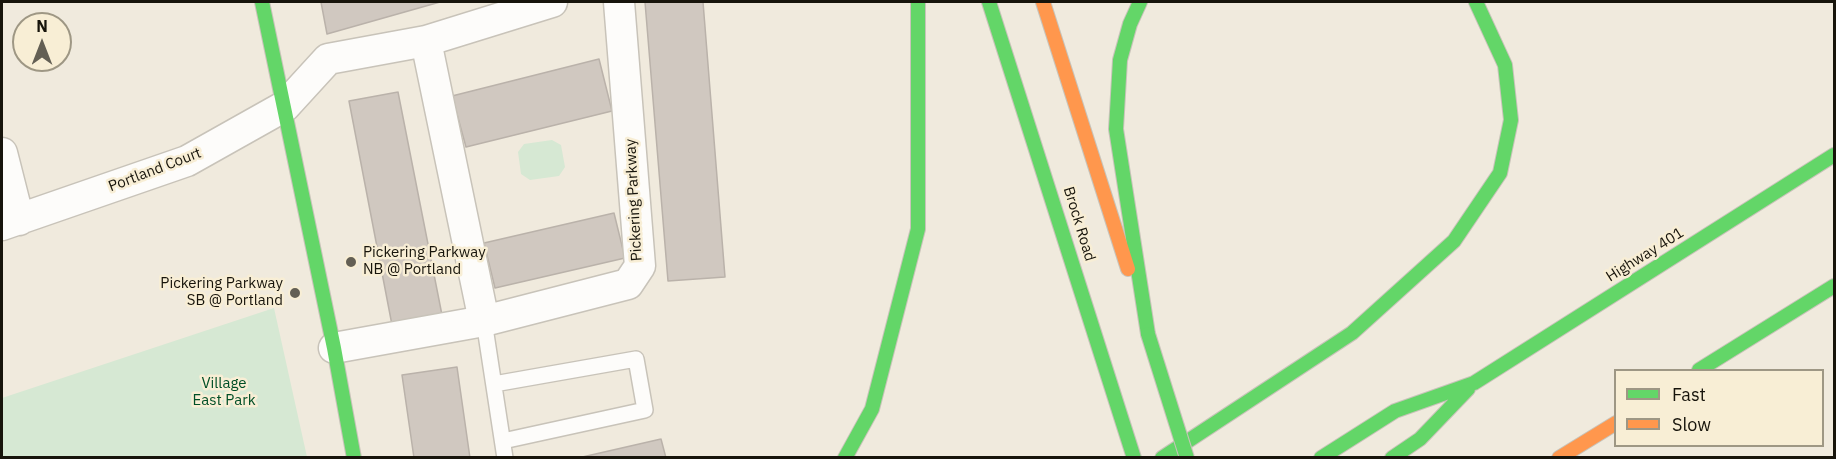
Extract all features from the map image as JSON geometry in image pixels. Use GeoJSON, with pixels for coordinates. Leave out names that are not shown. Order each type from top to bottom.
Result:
{"type":"FeatureCollection","features":[{"type":"Feature","properties":{"kind":"main road"},"geometry":{"type":"LineString","coordinates":[[262,2],[334,348],[354,458]]}},
{"type":"Feature","properties":{"kind":"main road"},"geometry":{"type":"LineString","coordinates":[[845,458],[872,409],[918,230],[920,13],[918,2]]}},
{"type":"Feature","properties":{"kind":"main road","name":"Brock Road"},"geometry":{"type":"LineString","coordinates":[[989,2],[1134,458]]}},
{"type":"Feature","properties":{"kind":"main road"},"geometry":{"type":"LineString","coordinates":[[1043,2],[1187,458]]}},
{"type":"Feature","properties":{"kind":"main road"},"geometry":{"type":"LineString","coordinates":[[1140,2],[1130,24],[1120,60],[1116,129],[1148,334]]}},
{"type":"Feature","properties":{"kind":"main road"},"geometry":{"type":"LineString","coordinates":[[1162,458],[1352,333],[1454,241],[1500,172],[1511,120],[1505,65],[1476,2]]}},
{"type":"Feature","properties":{"kind":"main road","name":"Highway 401"},"geometry":{"type":"LineString","coordinates":[[1474,383],[1834,155]]}},
{"type":"Feature","properties":{"kind":"main road"},"geometry":{"type":"LineString","coordinates":[[1701,369],[1834,286]]}},
{"type":"Feature","properties":{"kind":"main road"},"geometry":{"type":"LineString","coordinates":[[1321,458],[1395,411],[1474,383]]}},
{"type":"Feature","properties":{"kind":"main road"},"geometry":{"type":"LineString","coordinates":[[1392,458],[1419,439],[1474,383]]}},
{"type":"Feature","properties":{"kind":"main road"},"geometry":{"type":"LineString","coordinates":[[1559,458],[1614,424]]}},
{"type":"Feature","properties":{"kind":"street"},"geometry":{"type":"LineString","coordinates":[[285,106],[328,59],[426,41],[552,2]]}},
{"type":"Feature","properties":{"kind":"street","name":"Pickering Parkway"},"geometry":{"type":"LineString","coordinates":[[334,348],[484,321],[628,284],[640,266],[620,2]]}},
{"type":"Feature","properties":{"kind":"street"},"geometry":{"type":"LineString","coordinates":[[426,41],[484,321]]}},
{"type":"Feature","properties":{"kind":"street","name":"Portland Court"},"geometry":{"type":"LineString","coordinates":[[2,153],[10,222],[187,161],[285,106]]}},
{"type":"Feature","properties":{"kind":"lane"},"geometry":{"type":"LineString","coordinates":[[484,321],[505,458]]}},
{"type":"Feature","properties":{"kind":"lane"},"geometry":{"type":"LineString","coordinates":[[494,384],[636,359],[645,410],[503,441]]}},
{"type":"Feature","properties":{"kind":"green space"},"geometry":{"type":"Polygon","coordinates":[[[552,140],[561,145],[565,167],[559,176],[530,180],[521,174],[518,152],[524,144],[552,140]]]}},
{"type":"Feature","properties":{"kind":"green space","name":"Village East Park"},"geometry":{"type":"Polygon","coordinates":[[[274,308],[307,457],[2,457],[2,398],[274,308]]]}},
{"type":"Feature","properties":{"kind":"building"},"geometry":{"type":"Polygon","coordinates":[[[321,2],[440,2],[327,34],[321,2]]]}},
{"type":"Feature","properties":{"kind":"building"},"geometry":{"type":"Polygon","coordinates":[[[645,2],[703,2],[725,277],[668,281],[645,2]]]}},
{"type":"Feature","properties":{"kind":"building"},"geometry":{"type":"Polygon","coordinates":[[[599,59],[612,111],[466,147],[452,96],[599,59]]]}},
{"type":"Feature","properties":{"kind":"building"},"geometry":{"type":"Polygon","coordinates":[[[398,92],[442,315],[392,325],[349,101],[398,92]]]}},
{"type":"Feature","properties":{"kind":"building"},"geometry":{"type":"Polygon","coordinates":[[[614,213],[625,258],[495,288],[484,243],[614,213]]]}},
{"type":"Feature","properties":{"kind":"building"},"geometry":{"type":"Polygon","coordinates":[[[457,367],[470,458],[414,458],[402,375],[457,367]]]}},
{"type":"Feature","properties":{"kind":"building"},"geometry":{"type":"Polygon","coordinates":[[[661,439],[666,458],[578,458],[661,439]]]}},
{"type":"Feature","properties":{"kind":"traffic: fast"},"geometry":{"type":"LineString","coordinates":[[262,2],[334,348],[354,458]]}},
{"type":"Feature","properties":{"kind":"traffic: fast"},"geometry":{"type":"LineString","coordinates":[[845,458],[872,409],[918,229],[918,2]]}},
{"type":"Feature","properties":{"kind":"traffic: fast"},"geometry":{"type":"LineString","coordinates":[[989,2],[1134,458]]}},
{"type":"Feature","properties":{"kind":"traffic: fast"},"geometry":{"type":"LineString","coordinates":[[1140,2],[1130,24],[1120,60],[1116,129],[1148,334]]}},
{"type":"Feature","properties":{"kind":"traffic: fast"},"geometry":{"type":"LineString","coordinates":[[1162,458],[1352,333],[1454,241],[1500,173],[1511,120],[1505,65],[1476,2]]}},
{"type":"Feature","properties":{"kind":"traffic: fast"},"geometry":{"type":"LineString","coordinates":[[1321,458],[1395,411],[1474,383],[1834,155]]}},
{"type":"Feature","properties":{"kind":"traffic: fast"},"geometry":{"type":"LineString","coordinates":[[1701,369],[1834,286]]}},
{"type":"Feature","properties":{"kind":"traffic: fast"},"geometry":{"type":"LineString","coordinates":[[1148,334],[1187,458]]}},
{"type":"Feature","properties":{"kind":"traffic: fast"},"geometry":{"type":"LineString","coordinates":[[1392,458],[1420,439],[1468,389]]}},
{"type":"Feature","properties":{"kind":"traffic: slow"},"geometry":{"type":"LineString","coordinates":[[1043,2],[1128,269]]}},
{"type":"Feature","properties":{"kind":"traffic: slow"},"geometry":{"type":"LineString","coordinates":[[1559,458],[1614,424]]}},
{"type":"Feature","properties":{"kind":"place","name":"Pickering Parkway NB @ Portland"},"geometry":{"type":"Point","coordinates":[351,262]}},
{"type":"Feature","properties":{"kind":"place","name":"Pickering Parkway SB @ Portland"},"geometry":{"type":"Point","coordinates":[295,293]}}]}
